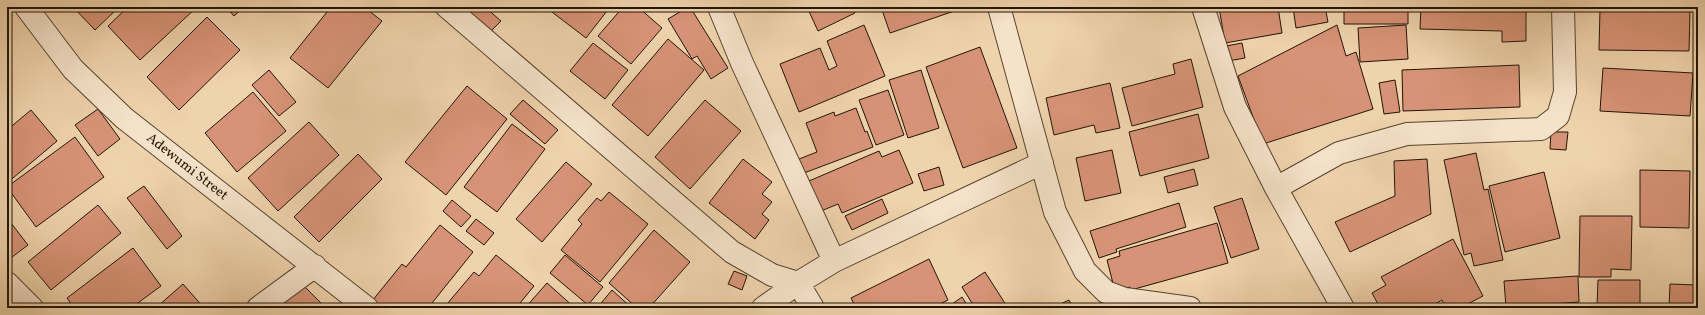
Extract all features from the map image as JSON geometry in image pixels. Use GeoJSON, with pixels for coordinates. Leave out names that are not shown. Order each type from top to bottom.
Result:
{"type":"FeatureCollection","features":[{"type":"Feature","properties":{"kind":"street","name":"Adewumi Street"},"geometry":{"type":"LineString","coordinates":[[26,7],[73,69],[124,118],[367,308]]}},
{"type":"Feature","properties":{"kind":"street"},"geometry":{"type":"LineString","coordinates":[[447,7],[732,252],[772,275],[798,283],[813,308]]}},
{"type":"Feature","properties":{"kind":"street"},"geometry":{"type":"LineString","coordinates":[[719,7],[742,63],[834,261]]}},
{"type":"Feature","properties":{"kind":"street"},"geometry":{"type":"LineString","coordinates":[[999,7],[1055,212],[1085,271],[1106,292],[1125,299],[1190,308]]}},
{"type":"Feature","properties":{"kind":"street"},"geometry":{"type":"LineString","coordinates":[[1203,7],[1235,107],[1276,188],[1343,308]]}},
{"type":"Feature","properties":{"kind":"street"},"geometry":{"type":"LineString","coordinates":[[1276,188],[1339,153],[1407,134],[1541,129],[1558,116],[1565,92],[1563,7]]}},
{"type":"Feature","properties":{"kind":"street"},"geometry":{"type":"LineString","coordinates":[[763,308],[798,283],[834,261],[1042,163]]}},
{"type":"Feature","properties":{"kind":"street"},"geometry":{"type":"LineString","coordinates":[[258,308],[315,266]]}},
{"type":"Feature","properties":{"kind":"street"},"geometry":{"type":"LineString","coordinates":[[7,283],[32,308]]}},
{"type":"Feature","properties":{"kind":"building"},"geometry":{"type":"Polygon","coordinates":[[[73,7],[119,7],[95,30],[73,7]]]}},
{"type":"Feature","properties":{"kind":"building"},"geometry":{"type":"Polygon","coordinates":[[[128,7],[197,7],[140,60],[108,26],[128,7]]]}},
{"type":"Feature","properties":{"kind":"building"},"geometry":{"type":"Polygon","coordinates":[[[226,7],[244,7],[234,16],[226,7]]]}},
{"type":"Feature","properties":{"kind":"building"},"geometry":{"type":"Polygon","coordinates":[[[331,7],[364,7],[382,21],[328,88],[290,58],[331,7]]]}},
{"type":"Feature","properties":{"kind":"building"},"geometry":{"type":"Polygon","coordinates":[[[477,7],[485,7],[501,21],[491,31],[471,13],[477,7]]]}},
{"type":"Feature","properties":{"kind":"building"},"geometry":{"type":"Polygon","coordinates":[[[550,7],[610,7],[586,38],[548,9],[550,7]]]}},
{"type":"Feature","properties":{"kind":"building"},"geometry":{"type":"Polygon","coordinates":[[[623,7],[638,7],[662,28],[631,64],[598,36],[623,7]]]}},
{"type":"Feature","properties":{"kind":"building"},"geometry":{"type":"Polygon","coordinates":[[[690,7],[728,68],[711,79],[697,56],[692,59],[668,19],[690,7]]]}},
{"type":"Feature","properties":{"kind":"building"},"geometry":{"type":"Polygon","coordinates":[[[807,7],[852,7],[855,13],[818,31],[807,7]]]}},
{"type":"Feature","properties":{"kind":"building"},"geometry":{"type":"Polygon","coordinates":[[[881,7],[966,7],[890,33],[881,7]]]}},
{"type":"Feature","properties":{"kind":"building"},"geometry":{"type":"Polygon","coordinates":[[[1219,7],[1278,7],[1282,33],[1225,43],[1219,7]]]}},
{"type":"Feature","properties":{"kind":"building"},"geometry":{"type":"Polygon","coordinates":[[[1293,7],[1325,7],[1328,22],[1296,28],[1293,7]]]}},
{"type":"Feature","properties":{"kind":"building"},"geometry":{"type":"Polygon","coordinates":[[[1344,7],[1408,7],[1408,24],[1344,24],[1344,7]]]}},
{"type":"Feature","properties":{"kind":"building"},"geometry":{"type":"Polygon","coordinates":[[[1421,7],[1526,7],[1526,41],[1502,42],[1502,31],[1420,29],[1421,7]]]}},
{"type":"Feature","properties":{"kind":"building"},"geometry":{"type":"Polygon","coordinates":[[[1600,9],[1690,10],[1689,51],[1599,50],[1600,9]]]}},
{"type":"Feature","properties":{"kind":"building"},"geometry":{"type":"Polygon","coordinates":[[[207,17],[240,50],[179,110],[147,77],[207,17]]]}},
{"type":"Feature","properties":{"kind":"building"},"geometry":{"type":"Polygon","coordinates":[[[864,25],[885,76],[799,112],[780,64],[820,48],[829,70],[837,66],[827,41],[864,25]]]}},
{"type":"Feature","properties":{"kind":"building"},"geometry":{"type":"Polygon","coordinates":[[[1337,25],[1346,56],[1356,52],[1373,109],[1263,144],[1238,76],[1337,25]]]}},
{"type":"Feature","properties":{"kind":"building"},"geometry":{"type":"Polygon","coordinates":[[[1406,25],[1408,59],[1360,62],[1358,28],[1406,25]]]}},
{"type":"Feature","properties":{"kind":"building"},"geometry":{"type":"Polygon","coordinates":[[[668,39],[704,70],[648,136],[612,105],[668,39]]]}},
{"type":"Feature","properties":{"kind":"building"},"geometry":{"type":"Polygon","coordinates":[[[593,43],[628,70],[605,99],[570,71],[593,43]]]}},
{"type":"Feature","properties":{"kind":"building"},"geometry":{"type":"Polygon","coordinates":[[[1242,43],[1245,58],[1228,61],[1226,46],[1242,43]]]}},
{"type":"Feature","properties":{"kind":"building"},"geometry":{"type":"Polygon","coordinates":[[[980,47],[1017,148],[963,168],[926,67],[980,47]]]}},
{"type":"Feature","properties":{"kind":"building"},"geometry":{"type":"Polygon","coordinates":[[[1191,59],[1203,107],[1132,126],[1122,88],[1175,74],[1173,64],[1191,59]]]}},
{"type":"Feature","properties":{"kind":"building"},"geometry":{"type":"Polygon","coordinates":[[[1519,65],[1520,107],[1403,111],[1402,70],[1519,65]]]}},
{"type":"Feature","properties":{"kind":"building"},"geometry":{"type":"Polygon","coordinates":[[[1603,68],[1693,73],[1690,116],[1600,111],[1603,68]]]}},
{"type":"Feature","properties":{"kind":"building"},"geometry":{"type":"Polygon","coordinates":[[[269,70],[296,102],[279,116],[252,85],[269,70]]]}},
{"type":"Feature","properties":{"kind":"building"},"geometry":{"type":"Polygon","coordinates":[[[921,70],[939,128],[908,138],[889,80],[921,70]]]}},
{"type":"Feature","properties":{"kind":"building"},"geometry":{"type":"Polygon","coordinates":[[[1395,80],[1400,112],[1384,114],[1379,83],[1395,80]]]}},
{"type":"Feature","properties":{"kind":"building"},"geometry":{"type":"Polygon","coordinates":[[[1110,83],[1120,128],[1096,133],[1094,125],[1054,135],[1046,98],[1110,83]]]}},
{"type":"Feature","properties":{"kind":"building"},"geometry":{"type":"Polygon","coordinates":[[[467,86],[507,119],[446,195],[405,162],[467,86]]]}},
{"type":"Feature","properties":{"kind":"building"},"geometry":{"type":"Polygon","coordinates":[[[888,90],[904,135],[876,145],[859,100],[888,90]]]}},
{"type":"Feature","properties":{"kind":"building"},"geometry":{"type":"Polygon","coordinates":[[[253,92],[286,131],[237,172],[205,133],[253,92]]]}},
{"type":"Feature","properties":{"kind":"building"},"geometry":{"type":"Polygon","coordinates":[[[523,100],[558,130],[545,144],[510,114],[523,100]]]}},
{"type":"Feature","properties":{"kind":"building"},"geometry":{"type":"Polygon","coordinates":[[[705,100],[741,131],[690,189],[655,157],[705,100]]]}},
{"type":"Feature","properties":{"kind":"building"},"geometry":{"type":"Polygon","coordinates":[[[856,108],[865,132],[867,131],[873,147],[804,173],[799,159],[817,152],[806,123],[834,112],[835,116],[856,108]]]}},
{"type":"Feature","properties":{"kind":"building"},"geometry":{"type":"Polygon","coordinates":[[[98,109],[120,139],[98,156],[75,125],[98,109]]]}},
{"type":"Feature","properties":{"kind":"building"},"geometry":{"type":"Polygon","coordinates":[[[31,110],[57,141],[7,183],[7,130],[31,110]]]}},
{"type":"Feature","properties":{"kind":"building"},"geometry":{"type":"Polygon","coordinates":[[[1198,114],[1209,158],[1140,176],[1129,132],[1198,114]]]}},
{"type":"Feature","properties":{"kind":"building"},"geometry":{"type":"Polygon","coordinates":[[[309,122],[339,155],[278,211],[248,178],[309,122]]]}},
{"type":"Feature","properties":{"kind":"building"},"geometry":{"type":"Polygon","coordinates":[[[512,124],[545,149],[497,212],[464,187],[512,124]]]}},
{"type":"Feature","properties":{"kind":"building"},"geometry":{"type":"Polygon","coordinates":[[[1551,132],[1568,132],[1566,150],[1550,149],[1551,132]]]}},
{"type":"Feature","properties":{"kind":"building"},"geometry":{"type":"Polygon","coordinates":[[[75,137],[104,177],[36,227],[7,187],[75,137]]]}},
{"type":"Feature","properties":{"kind":"building"},"geometry":{"type":"Polygon","coordinates":[[[899,150],[913,183],[842,213],[838,204],[821,211],[809,181],[879,151],[882,157],[899,150]]]}},
{"type":"Feature","properties":{"kind":"building"},"geometry":{"type":"Polygon","coordinates":[[[1112,150],[1121,193],[1085,201],[1076,158],[1112,150]]]}},
{"type":"Feature","properties":{"kind":"building"},"geometry":{"type":"Polygon","coordinates":[[[1476,153],[1484,190],[1488,189],[1503,260],[1474,266],[1471,253],[1464,255],[1444,160],[1476,153]]]}},
{"type":"Feature","properties":{"kind":"building"},"geometry":{"type":"Polygon","coordinates":[[[358,154],[382,179],[319,242],[294,217],[358,154]]]}},
{"type":"Feature","properties":{"kind":"building"},"geometry":{"type":"Polygon","coordinates":[[[743,159],[772,182],[762,194],[772,202],[762,214],[769,220],[755,239],[709,203],[743,159]]]}},
{"type":"Feature","properties":{"kind":"building"},"geometry":{"type":"Polygon","coordinates":[[[1427,159],[1431,214],[1350,252],[1335,222],[1395,196],[1394,161],[1427,159]]]}},
{"type":"Feature","properties":{"kind":"building"},"geometry":{"type":"Polygon","coordinates":[[[566,162],[592,184],[542,242],[516,219],[566,162]]]}},
{"type":"Feature","properties":{"kind":"building"},"geometry":{"type":"Polygon","coordinates":[[[939,167],[944,185],[924,191],[918,174],[939,167]]]}},
{"type":"Feature","properties":{"kind":"building"},"geometry":{"type":"Polygon","coordinates":[[[1194,169],[1198,185],[1168,193],[1164,177],[1194,169]]]}},
{"type":"Feature","properties":{"kind":"building"},"geometry":{"type":"Polygon","coordinates":[[[1640,170],[1690,171],[1689,228],[1640,227],[1640,170]]]}},
{"type":"Feature","properties":{"kind":"building"},"geometry":{"type":"Polygon","coordinates":[[[1544,172],[1560,238],[1505,252],[1489,186],[1544,172]]]}},
{"type":"Feature","properties":{"kind":"building"},"geometry":{"type":"Polygon","coordinates":[[[144,186],[182,236],[167,249],[127,198],[144,186]]]}},
{"type":"Feature","properties":{"kind":"building"},"geometry":{"type":"Polygon","coordinates":[[[609,192],[648,224],[600,282],[561,250],[582,224],[578,220],[597,198],[601,201],[609,192]]]}},
{"type":"Feature","properties":{"kind":"building"},"geometry":{"type":"Polygon","coordinates":[[[1242,198],[1259,249],[1231,258],[1214,207],[1242,198]]]}},
{"type":"Feature","properties":{"kind":"building"},"geometry":{"type":"Polygon","coordinates":[[[882,199],[888,213],[852,230],[845,216],[882,199]]]}},
{"type":"Feature","properties":{"kind":"building"},"geometry":{"type":"Polygon","coordinates":[[[452,200],[471,216],[461,227],[443,211],[452,200]]]}},
{"type":"Feature","properties":{"kind":"building"},"geometry":{"type":"Polygon","coordinates":[[[1179,203],[1186,227],[1116,249],[1117,252],[1099,258],[1090,231],[1179,203]]]}},
{"type":"Feature","properties":{"kind":"building"},"geometry":{"type":"Polygon","coordinates":[[[98,205],[121,233],[51,290],[28,262],[98,205]]]}},
{"type":"Feature","properties":{"kind":"building"},"geometry":{"type":"Polygon","coordinates":[[[1580,216],[1632,216],[1631,270],[1611,269],[1611,277],[1579,277],[1580,216]]]}},
{"type":"Feature","properties":{"kind":"building"},"geometry":{"type":"Polygon","coordinates":[[[7,218],[28,245],[7,261],[7,218]]]}},
{"type":"Feature","properties":{"kind":"building"},"geometry":{"type":"Polygon","coordinates":[[[476,219],[494,233],[484,245],[466,231],[476,219]]]}},
{"type":"Feature","properties":{"kind":"building"},"geometry":{"type":"Polygon","coordinates":[[[1217,223],[1228,263],[1131,290],[1130,287],[1115,291],[1107,260],[1120,256],[1119,251],[1217,223]]]}},
{"type":"Feature","properties":{"kind":"building"},"geometry":{"type":"Polygon","coordinates":[[[440,225],[473,252],[428,308],[380,308],[372,301],[402,264],[406,267],[440,225]]]}},
{"type":"Feature","properties":{"kind":"building"},"geometry":{"type":"Polygon","coordinates":[[[654,230],[690,262],[649,308],[637,308],[609,283],[654,230]]]}},
{"type":"Feature","properties":{"kind":"building"},"geometry":{"type":"Polygon","coordinates":[[[1453,239],[1483,296],[1460,308],[1446,308],[1442,300],[1435,304],[1437,308],[1380,308],[1372,293],[1386,285],[1381,277],[1453,239]]]}},
{"type":"Feature","properties":{"kind":"building"},"geometry":{"type":"Polygon","coordinates":[[[133,248],[161,286],[131,308],[74,308],[67,298],[133,248]]]}},
{"type":"Feature","properties":{"kind":"building"},"geometry":{"type":"Polygon","coordinates":[[[496,255],[534,286],[516,308],[452,308],[447,304],[474,272],[479,276],[496,255]]]}},
{"type":"Feature","properties":{"kind":"building"},"geometry":{"type":"Polygon","coordinates":[[[565,255],[603,287],[588,305],[550,273],[565,255]]]}},
{"type":"Feature","properties":{"kind":"building"},"geometry":{"type":"Polygon","coordinates":[[[929,259],[948,300],[932,308],[856,308],[851,298],[929,259]]]}},
{"type":"Feature","properties":{"kind":"building"},"geometry":{"type":"Polygon","coordinates":[[[734,271],[747,276],[742,290],[728,284],[734,271]]]}},
{"type":"Feature","properties":{"kind":"building"},"geometry":{"type":"Polygon","coordinates":[[[985,272],[1008,308],[975,308],[962,287],[985,272]]]}},
{"type":"Feature","properties":{"kind":"building"},"geometry":{"type":"Polygon","coordinates":[[[1578,276],[1579,302],[1506,307],[1504,281],[1578,276]]]}},
{"type":"Feature","properties":{"kind":"building"},"geometry":{"type":"Polygon","coordinates":[[[1598,280],[1640,280],[1640,308],[1597,308],[1598,280]]]}},
{"type":"Feature","properties":{"kind":"building"},"geometry":{"type":"Polygon","coordinates":[[[300,282],[326,308],[274,308],[300,282]]]}},
{"type":"Feature","properties":{"kind":"building"},"geometry":{"type":"Polygon","coordinates":[[[547,283],[575,308],[525,308],[547,283]]]}},
{"type":"Feature","properties":{"kind":"building"},"geometry":{"type":"Polygon","coordinates":[[[183,284],[204,308],[156,308],[167,298],[183,284]]]}},
{"type":"Feature","properties":{"kind":"building"},"geometry":{"type":"Polygon","coordinates":[[[1670,284],[1697,285],[1696,308],[1669,308],[1670,284]]]}},
{"type":"Feature","properties":{"kind":"building"},"geometry":{"type":"Polygon","coordinates":[[[612,290],[632,308],[597,308],[612,290]]]}},
{"type":"Feature","properties":{"kind":"building"},"geometry":{"type":"Polygon","coordinates":[[[962,297],[969,308],[948,307],[962,297]]]}},
{"type":"Feature","properties":{"kind":"building"},"geometry":{"type":"Polygon","coordinates":[[[1069,300],[1073,308],[1052,308],[1069,300]]]}}]}
